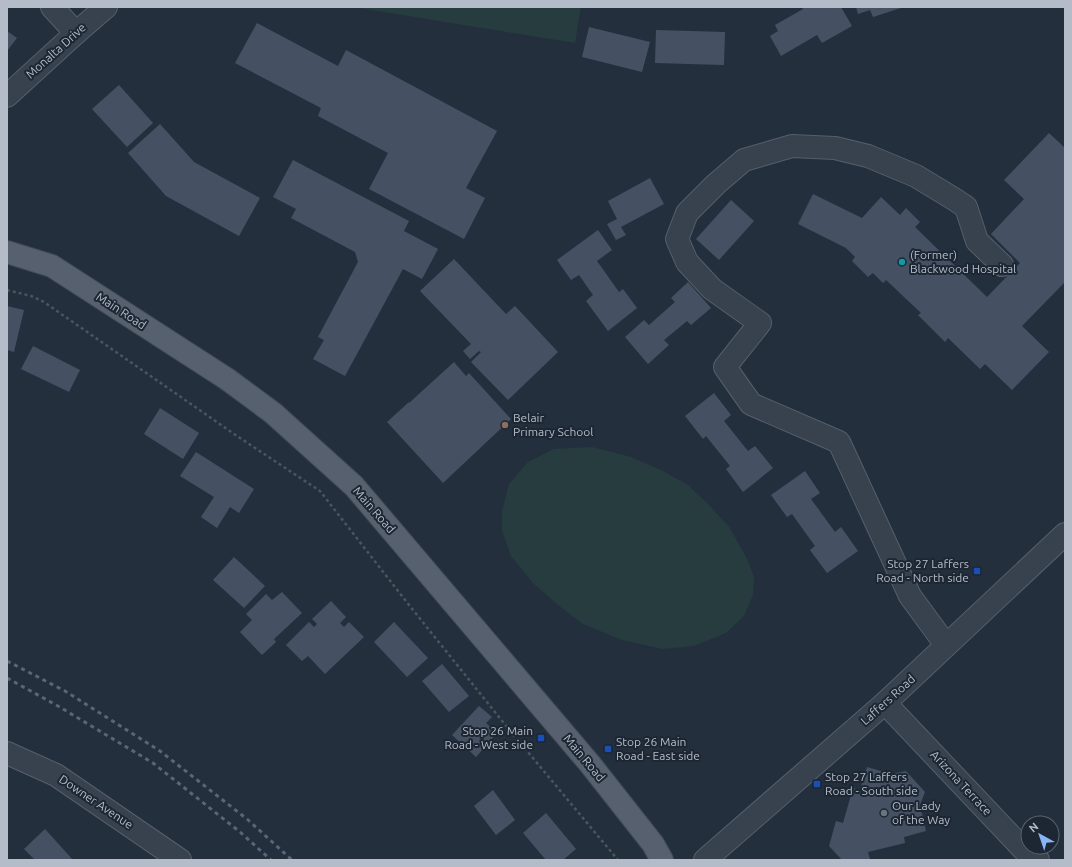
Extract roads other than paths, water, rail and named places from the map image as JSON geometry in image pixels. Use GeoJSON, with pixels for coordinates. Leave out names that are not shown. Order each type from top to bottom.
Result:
{"type":"FeatureCollection","features":[{"type":"Feature","properties":{"kind":"main road","name":"Main Road"},"geometry":{"type":"LineString","coordinates":[[7,252],[52,266],[227,379],[273,413],[354,486],[590,764],[653,844],[662,860]]}},
{"type":"Feature","properties":{"kind":"street"},"geometry":{"type":"LineString","coordinates":[[52,7],[76,33]]}},
{"type":"Feature","properties":{"kind":"street","name":"Monalta Drive"},"geometry":{"type":"LineString","coordinates":[[7,96],[106,7]]}},
{"type":"Feature","properties":{"kind":"street"},"geometry":{"type":"LineString","coordinates":[[946,645],[910,596],[839,442],[751,404],[725,367],[760,323],[712,288],[687,262],[677,239],[687,213],[716,184],[744,160],[792,146],[836,148],[868,156],[916,176],[954,198],[966,207],[977,241],[1002,265]]}},
{"type":"Feature","properties":{"kind":"street","name":"Laffers Road"},"geometry":{"type":"LineString","coordinates":[[705,860],[885,703],[1065,534]]}},
{"type":"Feature","properties":{"kind":"street","name":"Arizona Terrace"},"geometry":{"type":"LineString","coordinates":[[885,703],[1026,852],[1038,860]]}},
{"type":"Feature","properties":{"kind":"street","name":"Downer Avenue"},"geometry":{"type":"LineString","coordinates":[[7,753],[56,775],[180,860]]}},
{"type":"Feature","properties":{"kind":"railway"},"geometry":{"type":"LineString","coordinates":[[7,661],[65,691],[160,751],[247,819],[292,860]]}},
{"type":"Feature","properties":{"kind":"railway"},"geometry":{"type":"LineString","coordinates":[[7,678],[58,706],[153,763],[240,832],[271,860]]}},
{"type":"Feature","properties":{"kind":"place","name":"(Former) Blackwood Hospital"},"geometry":{"type":"Point","coordinates":[902,262]}},
{"type":"Feature","properties":{"kind":"place","name":"Belair Primary School"},"geometry":{"type":"Point","coordinates":[505,425]}},
{"type":"Feature","properties":{"kind":"place","name":"Stop 27 Laffers Road - North side"},"geometry":{"type":"Point","coordinates":[977,571]}},
{"type":"Feature","properties":{"kind":"place","name":"Stop 26 Main Road - West side"},"geometry":{"type":"Point","coordinates":[541,738]}},
{"type":"Feature","properties":{"kind":"place","name":"Stop 26 Main Road - East side"},"geometry":{"type":"Point","coordinates":[608,749]}},
{"type":"Feature","properties":{"kind":"place","name":"Stop 27 Laffers Road - South side"},"geometry":{"type":"Point","coordinates":[817,784]}},
{"type":"Feature","properties":{"kind":"place","name":"Our Lady of the Way"},"geometry":{"type":"Point","coordinates":[884,813]}}]}
